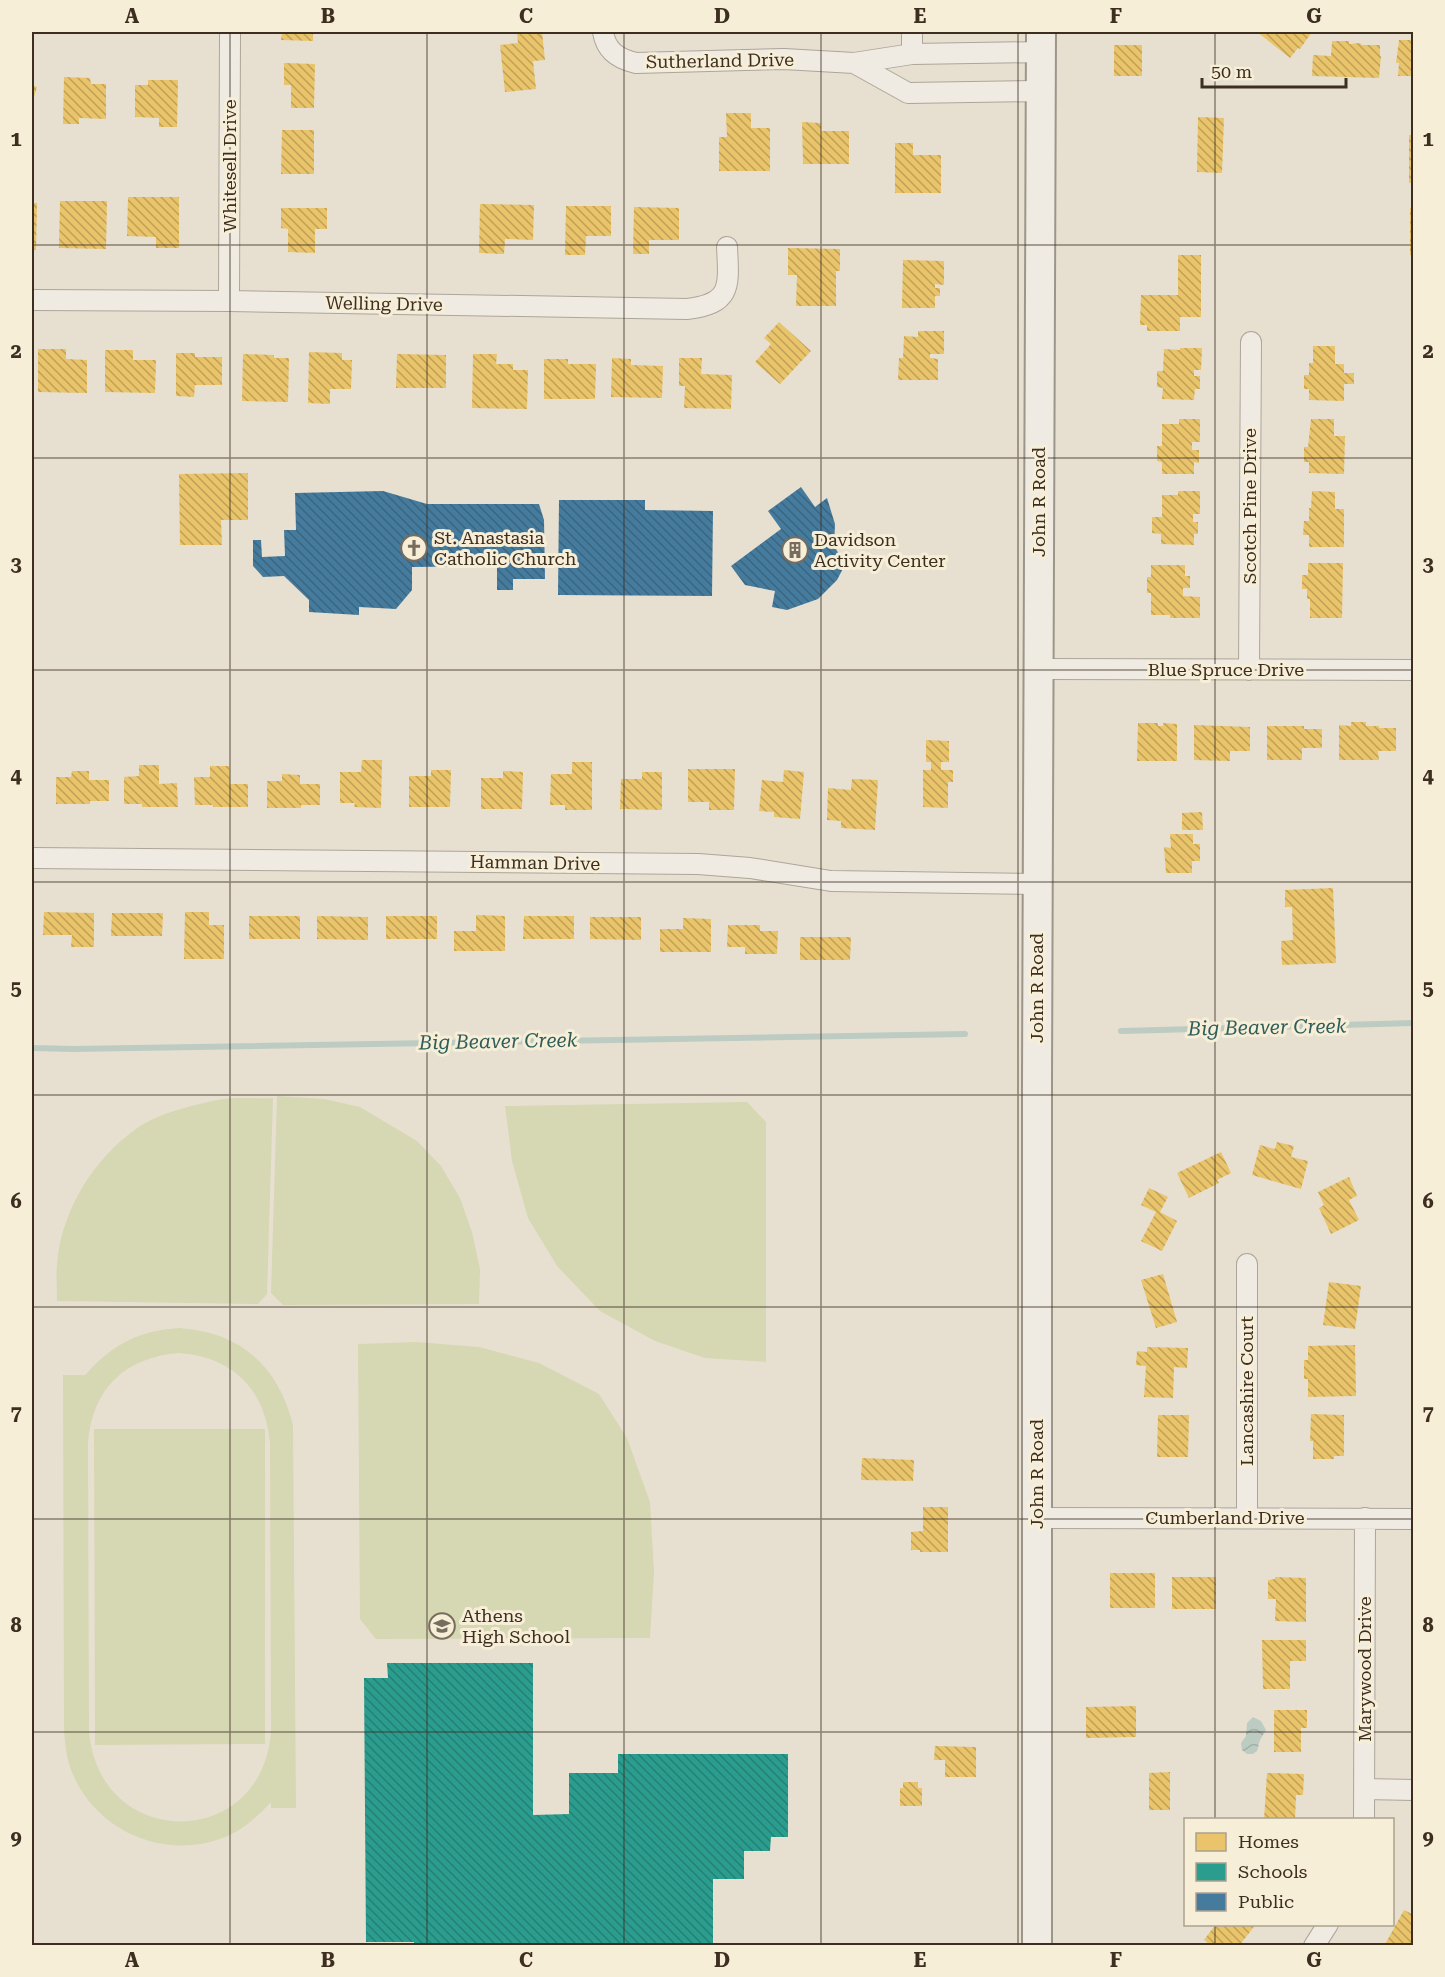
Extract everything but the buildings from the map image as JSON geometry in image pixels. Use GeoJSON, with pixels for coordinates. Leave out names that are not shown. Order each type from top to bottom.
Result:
{"type":"FeatureCollection","features":[{"type":"Feature","properties":{"kind":"main road","name":"John R Road"},"geometry":{"type":"LineString","coordinates":[[1037,1946],[1041,42]]}},
{"type":"Feature","properties":{"kind":"street","name":"Whitesell Drive"},"geometry":{"type":"LineString","coordinates":[[230,32],[230,301]]}},
{"type":"Feature","properties":{"kind":"street","name":"Sutherland Drive"},"geometry":{"type":"LineString","coordinates":[[603,32],[609,49],[617,57],[636,63],[784,59],[854,63],[912,54],[1041,42]]}},
{"type":"Feature","properties":{"kind":"street"},"geometry":{"type":"LineString","coordinates":[[912,32],[912,54]]}},
{"type":"Feature","properties":{"kind":"street","name":"Sutherland Drive"},"geometry":{"type":"LineString","coordinates":[[854,63],[908,93],[1041,91]]}},
{"type":"Feature","properties":{"kind":"street","name":"Welling Drive"},"geometry":{"type":"LineString","coordinates":[[32,300],[687,309],[706,307],[722,296],[727,286],[728,247]]}},
{"type":"Feature","properties":{"kind":"street","name":"Scotch Pine Drive"},"geometry":{"type":"LineString","coordinates":[[1249,670],[1251,342]]}},
{"type":"Feature","properties":{"kind":"street","name":"Blue Spruce Drive"},"geometry":{"type":"LineString","coordinates":[[1039,669],[1413,670]]}},
{"type":"Feature","properties":{"kind":"street","name":"Hamman Drive"},"geometry":{"type":"LineString","coordinates":[[32,858],[698,864],[750,868],[831,881],[1038,884]]}},
{"type":"Feature","properties":{"kind":"street","name":"Lancashire Court"},"geometry":{"type":"LineString","coordinates":[[1247,1264],[1247,1518]]}},
{"type":"Feature","properties":{"kind":"street","name":"Cumberland Drive"},"geometry":{"type":"LineString","coordinates":[[1037,1518],[1413,1519]]}},
{"type":"Feature","properties":{"kind":"street","name":"Marywood Drive"},"geometry":{"type":"LineString","coordinates":[[1364,1818],[1365,1518]]}},
{"type":"Feature","properties":{"kind":"street"},"geometry":{"type":"LineString","coordinates":[[1365,1790],[1413,1790]]}},
{"type":"Feature","properties":{"kind":"street"},"geometry":{"type":"LineString","coordinates":[[1314,1946],[1328,1926]]}},
{"type":"Feature","properties":{"kind":"green space"},"geometry":{"type":"Polygon","coordinates":[[[277,1096],[324,1099],[360,1107],[417,1141],[441,1166],[460,1198],[472,1232],[480,1269],[479,1304],[283,1305],[271,1293],[277,1096]]]}},
{"type":"Feature","properties":{"kind":"green space"},"geometry":{"type":"Polygon","coordinates":[[[273,1098],[267,1294],[258,1304],[57,1301],[60,1244],[72,1206],[93,1171],[120,1141],[155,1118],[190,1106],[223,1099],[273,1098]]]}},
{"type":"Feature","properties":{"kind":"green space"},"geometry":{"type":"Polygon","coordinates":[[[747,1102],[766,1122],[766,1362],[705,1358],[655,1341],[600,1311],[557,1266],[528,1218],[512,1161],[505,1106],[747,1102]]]}},
{"type":"Feature","properties":{"kind":"green space"},"geometry":{"type":"Polygon","coordinates":[[[179,1328],[220,1336],[253,1356],[277,1385],[293,1425],[296,1808],[271,1808],[271,1802],[253,1820],[232,1834],[208,1842],[184,1845],[160,1843],[136,1837],[115,1825],[96,1810],[81,1790],[70,1767],[64,1731],[63,1375],[85,1375],[116,1347],[139,1336],[179,1328]],[[179,1353],[160,1356],[143,1361],[115,1379],[104,1392],[96,1407],[88,1443],[89,1731],[99,1771],[121,1799],[149,1816],[181,1821],[213,1816],[241,1799],[261,1770],[271,1731],[270,1443],[267,1424],[253,1392],[243,1379],[215,1361],[179,1353]]]}},
{"type":"Feature","properties":{"kind":"green space"},"geometry":{"type":"Polygon","coordinates":[[[416,1342],[479,1347],[539,1363],[599,1394],[627,1438],[650,1502],[654,1572],[650,1638],[376,1639],[360,1619],[358,1344],[416,1342]]]}},
{"type":"Feature","properties":{"kind":"green space"},"geometry":{"type":"Polygon","coordinates":[[[94,1429],[265,1429],[265,1744],[95,1745],[94,1429]]]}},
{"type":"Feature","properties":{"kind":"water"},"geometry":{"type":"Polygon","coordinates":[[[1253,1717],[1261,1721],[1266,1730],[1257,1751],[1247,1754],[1242,1750],[1241,1743],[1246,1736],[1247,1723],[1253,1717]]]}},
{"type":"Feature","properties":{"kind":"waterway","name":"Big Beaver Creek"},"geometry":{"type":"LineString","coordinates":[[1121,1031],[1414,1023]]}},
{"type":"Feature","properties":{"kind":"waterway","name":"Big Beaver Creek"},"geometry":{"type":"LineString","coordinates":[[32,1048],[965,1034]]}},
{"type":"Feature","properties":{"kind":"place","name":"St. Anastasia Catholic Church"},"geometry":{"type":"Point","coordinates":[414,548]}},
{"type":"Feature","properties":{"kind":"place","name":"Davidson Activity Center"},"geometry":{"type":"Point","coordinates":[795,550]}},
{"type":"Feature","properties":{"kind":"place","name":"Athens High School"},"geometry":{"type":"Point","coordinates":[442,1626]}}]}
